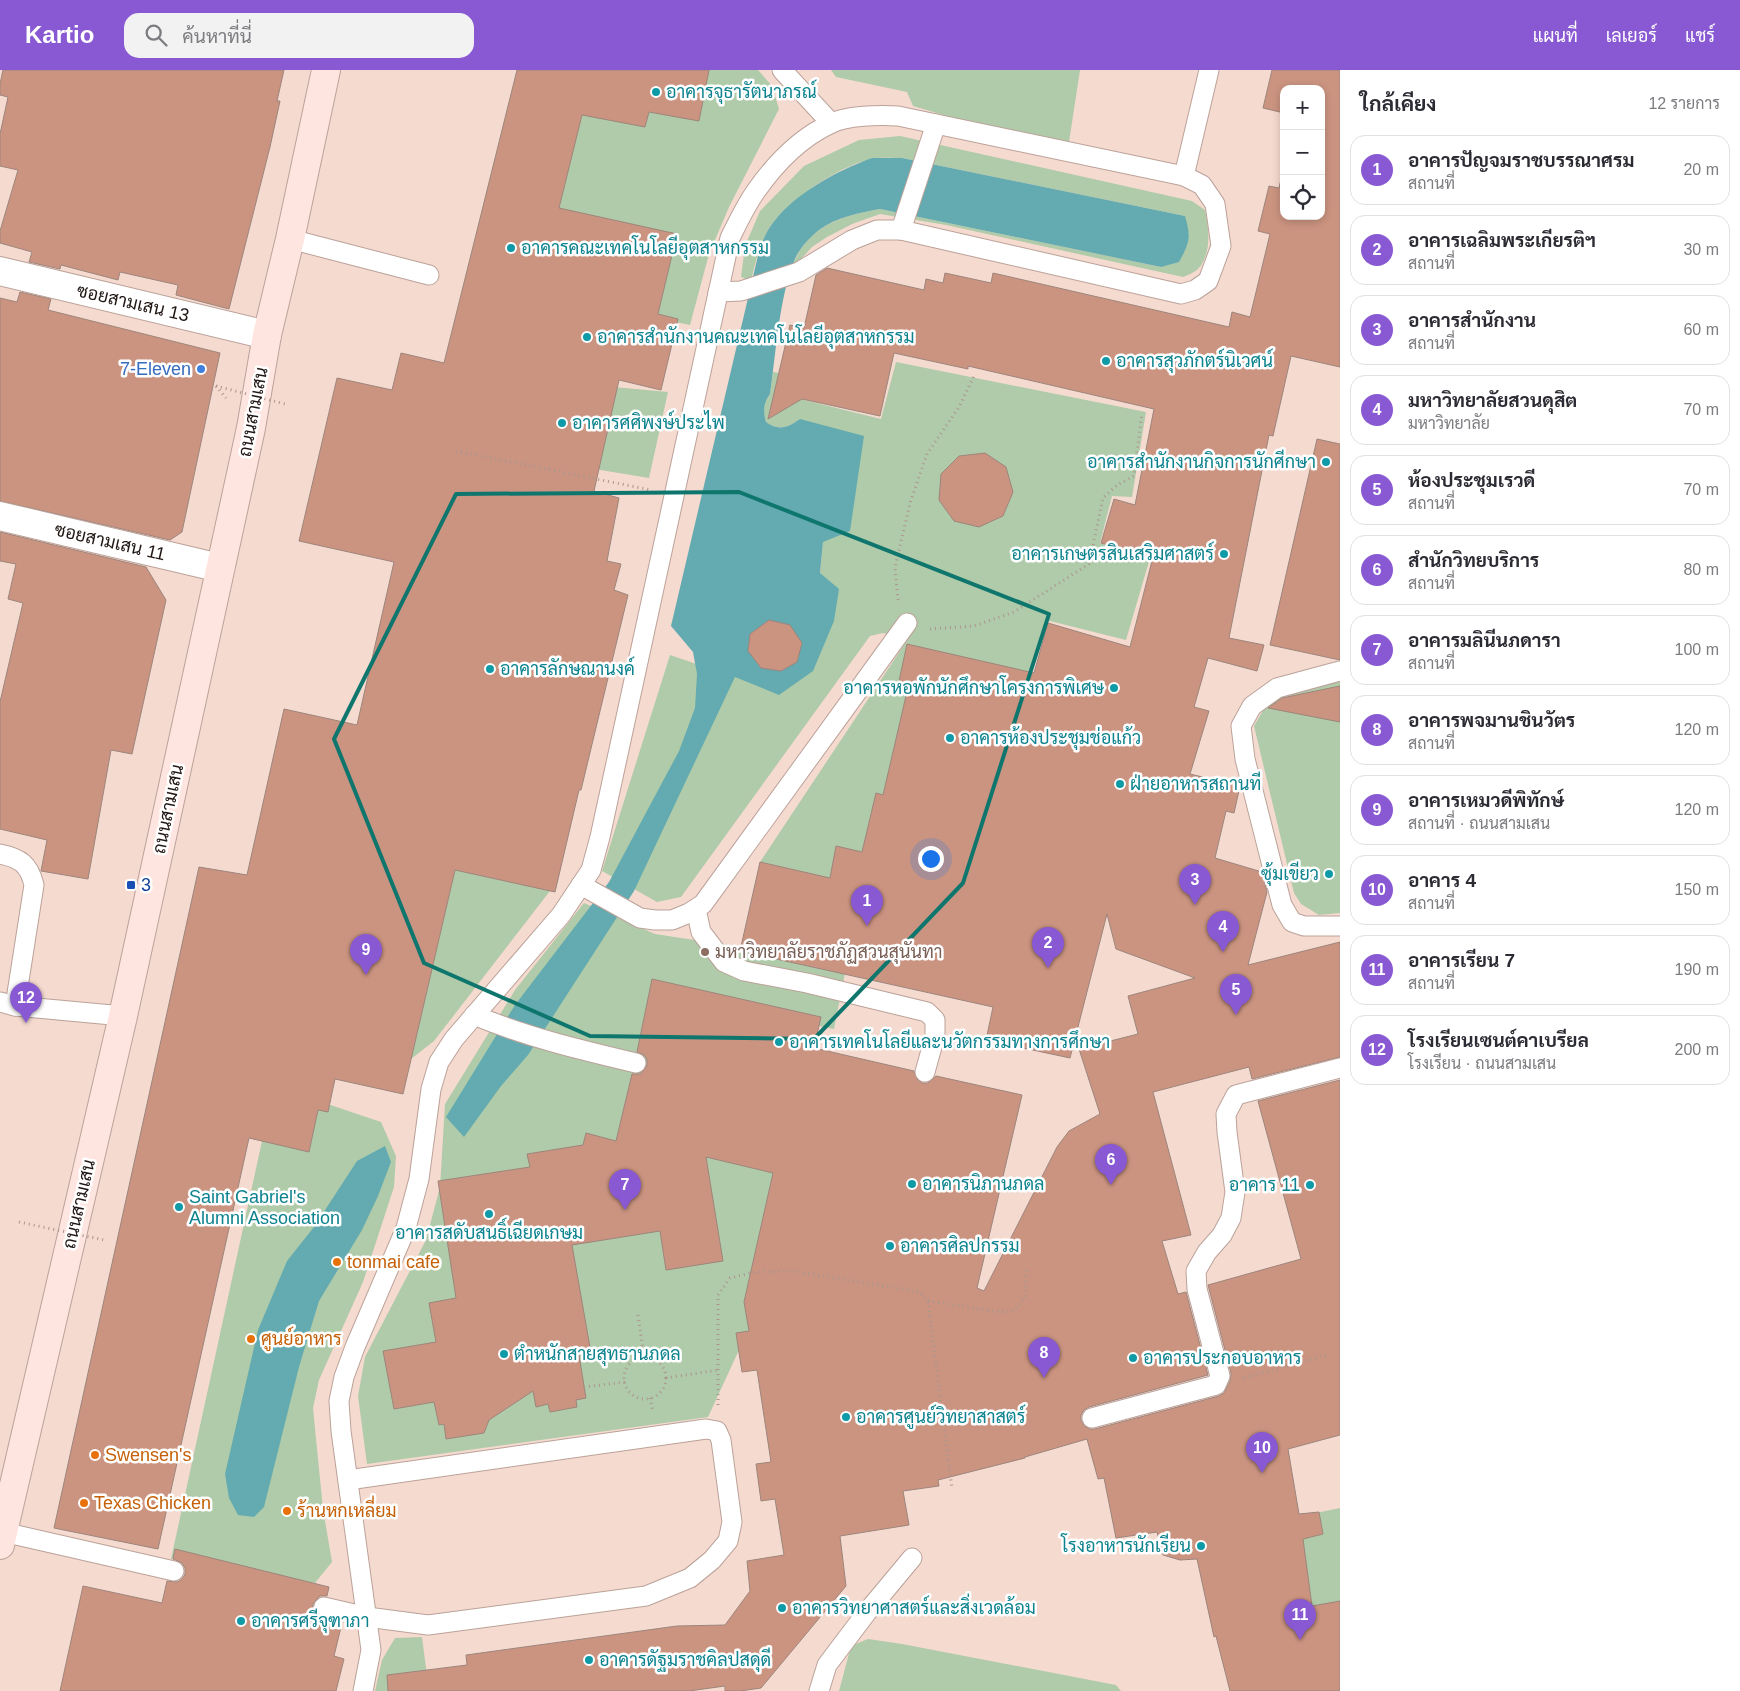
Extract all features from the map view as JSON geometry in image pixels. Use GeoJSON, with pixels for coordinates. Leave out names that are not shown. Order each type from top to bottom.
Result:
{"type":"FeatureCollection","features":[{"type":"Feature","properties":{"kind":"main road","name":"ถนนสามเสน"},"geometry":{"type":"LineString","coordinates":[[2,1538],[124,1016],[251,428],[267,335],[290,239],[326,70]]}},
{"type":"Feature","properties":{"kind":"street","name":"ซอยสามเสน 13"},"geometry":{"type":"LineString","coordinates":[[0,271],[267,335]]}},
{"type":"Feature","properties":{"kind":"street","name":"ซอยสามเสน 11"},"geometry":{"type":"LineString","coordinates":[[0,516],[220,568]]}},
{"type":"Feature","properties":{"kind":"lane"},"geometry":{"type":"LineString","coordinates":[[782,70],[831,123]]}},
{"type":"Feature","properties":{"kind":"lane"},"geometry":{"type":"LineString","coordinates":[[1184,176],[1208,70]]}},
{"type":"Feature","properties":{"kind":"lane"},"geometry":{"type":"LineString","coordinates":[[363,1691],[371,1650],[341,1431],[340,1401],[344,1377],[406,1228],[419,1179],[431,1089],[439,1062],[454,1039],[474,1015],[561,915],[587,889],[600,837],[675,494],[718,292],[730,238],[756,192],[775,167],[800,143],[831,123],[871,115],[898,116],[1184,176],[1202,185],[1216,204],[1221,246],[1208,281],[1195,290],[1181,294],[903,225],[877,230],[852,240],[799,272],[741,291],[718,292]]}},
{"type":"Feature","properties":{"kind":"lane"},"geometry":{"type":"LineString","coordinates":[[903,225],[936,124]]}},
{"type":"Feature","properties":{"kind":"lane"},"geometry":{"type":"LineString","coordinates":[[290,239],[429,274]]}},
{"type":"Feature","properties":{"kind":"lane"},"geometry":{"type":"LineString","coordinates":[[587,889],[640,918],[655,920],[672,920],[703,904],[907,622]]}},
{"type":"Feature","properties":{"kind":"lane"},"geometry":{"type":"LineString","coordinates":[[1340,671],[1277,688],[1252,706],[1241,726],[1244,759],[1282,905],[1292,922],[1304,926],[1340,926]]}},
{"type":"Feature","properties":{"kind":"lane"},"geometry":{"type":"LineString","coordinates":[[0,854],[15,857],[28,868],[34,885],[8,1004],[124,1016]]}},
{"type":"Feature","properties":{"kind":"lane"},"geometry":{"type":"LineString","coordinates":[[696,909],[701,932],[724,962],[744,971],[807,983],[927,1012],[935,1020],[934,1036],[925,1072]]}},
{"type":"Feature","properties":{"kind":"lane"},"geometry":{"type":"LineString","coordinates":[[474,1015],[545,1041],[636,1063]]}},
{"type":"Feature","properties":{"kind":"lane"},"geometry":{"type":"LineString","coordinates":[[1092,1418],[1216,1385],[1220,1376],[1197,1289],[1196,1271],[1207,1252],[1222,1235],[1230,1218],[1235,1192],[1226,1114],[1236,1095],[1340,1068]]}},
{"type":"Feature","properties":{"kind":"lane"},"geometry":{"type":"LineString","coordinates":[[324,1607],[367,1617],[428,1625],[646,1596],[690,1578],[712,1560],[728,1541],[732,1522],[721,1440],[717,1431],[706,1429],[348,1480]]}},
{"type":"Feature","properties":{"kind":"lane"},"geometry":{"type":"LineString","coordinates":[[2,1538],[174,1571]]}},
{"type":"Feature","properties":{"kind":"lane"},"geometry":{"type":"LineString","coordinates":[[819,1691],[827,1665],[867,1612],[912,1558]]}},
{"type":"Feature","properties":{"kind":"path"},"geometry":{"type":"LineString","coordinates":[[974,376],[958,408],[927,454],[910,502],[895,568],[897,597],[907,622],[926,629],[974,626],[1014,612],[1089,564],[1103,498],[1117,485],[1134,476],[1142,414]]}},
{"type":"Feature","properties":{"kind":"path"},"geometry":{"type":"LineString","coordinates":[[216,386],[285,404]]}},
{"type":"Feature","properties":{"kind":"path"},"geometry":{"type":"LineString","coordinates":[[456,450],[675,494]]}},
{"type":"Feature","properties":{"kind":"path"},"geometry":{"type":"LineString","coordinates":[[18,1222],[104,1240]]}},
{"type":"Feature","properties":{"kind":"path"},"geometry":{"type":"LineString","coordinates":[[928,1301],[1000,1312],[1014,1311],[1025,1297],[1027,1268]]}},
{"type":"Feature","properties":{"kind":"path"},"geometry":{"type":"LineString","coordinates":[[717,1431],[718,1296],[730,1278],[755,1272],[794,1270],[920,1292],[928,1301],[952,1489]]}},
{"type":"Feature","properties":{"kind":"path"},"geometry":{"type":"LineString","coordinates":[[638,1315],[644,1357]]}},
{"type":"Feature","properties":{"kind":"path"},"geometry":{"type":"LineString","coordinates":[[1218,1381],[1236,1380],[1326,1355]]}},
{"type":"Feature","properties":{"kind":"path"},"geometry":{"type":"LineString","coordinates":[[644,1357],[650,1358],[662,1365],[665,1371],[665,1385],[662,1390],[650,1398],[637,1397],[632,1394],[625,1382],[624,1374],[627,1368],[631,1363],[644,1357]]}},
{"type":"Feature","properties":{"kind":"path"},"geometry":{"type":"LineString","coordinates":[[666,1378],[718,1370]]}},
{"type":"Feature","properties":{"kind":"path"},"geometry":{"type":"LineString","coordinates":[[584,1387],[625,1382]]}},
{"type":"Feature","properties":{"kind":"highlighted area"},"geometry":{"type":"Polygon","coordinates":[[[739,492],[1049,614],[963,883],[814,1039],[590,1036],[424,963],[334,739],[456,494],[739,492]]]}},
{"type":"Feature","properties":{"kind":"green space"},"geometry":{"type":"Polygon","coordinates":[[[581,70],[758,70],[772,86],[779,109],[729,207],[709,254],[690,325],[528,292],[581,70]]]}},
{"type":"Feature","properties":{"kind":"green space"},"geometry":{"type":"Polygon","coordinates":[[[831,70],[1080,70],[1069,142],[974,124],[913,106],[907,92],[836,77],[831,70]]]}},
{"type":"Feature","properties":{"kind":"green space"},"geometry":{"type":"Polygon","coordinates":[[[900,136],[1192,201],[1205,210],[1208,225],[1206,256],[1198,269],[1183,277],[946,225],[880,214],[852,224],[827,237],[812,247],[791,270],[797,255],[805,243],[825,226],[851,215],[880,209],[1161,267],[1185,216],[902,158],[883,158],[871,159],[844,169],[814,186],[800,197],[776,219],[768,230],[760,249],[751,281],[741,277],[745,246],[760,211],[804,166],[859,140],[900,136]]]}},
{"type":"Feature","properties":{"kind":"green space"},"geometry":{"type":"Polygon","coordinates":[[[896,362],[1146,412],[1132,497],[1112,496],[1100,543],[1150,558],[1126,640],[1046,620],[1032,668],[864,896],[760,862],[908,639],[883,633],[870,636],[681,897],[657,902],[602,871],[670,655],[735,677],[820,574],[823,542],[800,419],[791,425],[775,427],[766,422],[763,411],[765,402],[770,394],[773,372],[797,376],[796,398],[881,419],[896,362]]]}},
{"type":"Feature","properties":{"kind":"green space"},"geometry":{"type":"Polygon","coordinates":[[[516,378],[668,392],[649,478],[504,454],[516,378]]]}},
{"type":"Feature","properties":{"kind":"green space"},"geometry":{"type":"Polygon","coordinates":[[[1340,680],[1340,913],[1319,915],[1301,904],[1294,893],[1254,726],[1266,705],[1279,696],[1340,680]]]}},
{"type":"Feature","properties":{"kind":"green space"},"geometry":{"type":"Polygon","coordinates":[[[455,870],[550,891],[434,1041],[411,1059],[455,870]]]}},
{"type":"Feature","properties":{"kind":"green space"},"geometry":{"type":"Polygon","coordinates":[[[584,903],[655,934],[847,963],[834,1029],[655,995],[782,1163],[758,1309],[708,1417],[367,1464],[358,1396],[365,1357],[426,1240],[440,1187],[445,1104],[515,990],[584,903]]]}},
{"type":"Feature","properties":{"kind":"green space"},"geometry":{"type":"Polygon","coordinates":[[[274,1086],[381,1122],[396,1156],[394,1187],[363,1282],[319,1380],[313,1408],[323,1509],[332,1562],[315,1583],[171,1559],[274,1086]]]}},
{"type":"Feature","properties":{"kind":"green space"},"geometry":{"type":"Polygon","coordinates":[[[1340,1508],[1340,1607],[1306,1613],[1287,1519],[1340,1508]]]}},
{"type":"Feature","properties":{"kind":"green space"},"geometry":{"type":"Polygon","coordinates":[[[422,1637],[429,1691],[375,1691],[382,1660],[395,1638],[422,1637]]]}},
{"type":"Feature","properties":{"kind":"green space"},"geometry":{"type":"Polygon","coordinates":[[[868,1639],[1116,1685],[1121,1691],[839,1691],[851,1646],[868,1639]]]}},
{"type":"Feature","properties":{"kind":"water"},"geometry":{"type":"Polygon","coordinates":[[[872,158],[902,158],[1185,216],[1189,235],[1187,244],[1179,262],[1161,267],[880,209],[856,214],[833,222],[819,230],[805,243],[795,259],[785,290],[770,394],[764,411],[766,422],[775,427],[791,425],[800,419],[864,436],[850,531],[823,542],[820,573],[839,589],[834,621],[813,671],[779,695],[735,677],[634,891],[528,1055],[501,1086],[464,1137],[446,1117],[515,1005],[609,882],[679,751],[695,708],[697,674],[693,652],[671,626],[760,247],[768,230],[788,206],[814,186],[858,163],[872,158]]]}},
{"type":"Feature","properties":{"kind":"water"},"geometry":{"type":"Polygon","coordinates":[[[385,1146],[391,1162],[378,1196],[362,1230],[319,1301],[299,1367],[264,1507],[254,1517],[238,1515],[229,1498],[225,1474],[258,1330],[287,1261],[314,1227],[357,1161],[385,1146]]]}},
{"type":"Feature","properties":{"kind":"building"},"geometry":{"type":"Polygon","coordinates":[[[3,70],[284,70],[277,101],[280,101],[270,147],[229,309],[176,295],[178,285],[120,272],[118,280],[61,265],[60,269],[29,262],[32,252],[0,243],[0,231],[18,170],[0,166],[0,134],[8,97],[0,95],[3,70]]]}},
{"type":"Feature","properties":{"kind":"building"},"geometry":{"type":"Polygon","coordinates":[[[517,70],[709,70],[699,121],[649,112],[645,127],[582,115],[559,208],[677,234],[658,314],[678,319],[661,390],[619,380],[594,491],[619,498],[607,561],[621,564],[614,590],[628,595],[555,892],[455,870],[403,1094],[335,1079],[328,1112],[318,1110],[309,1152],[249,1138],[158,1549],[54,1528],[199,867],[247,875],[284,709],[357,725],[394,562],[299,541],[337,378],[392,390],[401,353],[444,363],[517,70]]]}},
{"type":"Feature","properties":{"kind":"building"},"geometry":{"type":"Polygon","coordinates":[[[1272,70],[1340,70],[1340,367],[1291,356],[1273,436],[1269,435],[1229,638],[1264,645],[1257,671],[1208,658],[1194,707],[1209,711],[1190,774],[1240,786],[1234,813],[1226,811],[1215,858],[1262,872],[1267,892],[1248,965],[1340,942],[1340,1057],[1252,1079],[1249,1067],[1153,1092],[1191,1235],[1162,1241],[1178,1294],[1186,1292],[1208,1375],[1089,1407],[1084,1410],[1081,1420],[1084,1426],[1095,1429],[1219,1396],[1224,1393],[1230,1381],[1231,1373],[1208,1285],[1301,1259],[1258,1101],[1340,1080],[1340,1435],[1288,1449],[1299,1514],[1319,1512],[1323,1534],[1303,1539],[1312,1606],[1340,1601],[1340,1691],[1230,1691],[1216,1636],[1214,1637],[1197,1559],[1180,1560],[1163,1555],[1157,1532],[1116,1538],[1104,1478],[1098,1479],[1087,1439],[1025,1458],[938,1480],[939,1486],[903,1491],[909,1525],[840,1536],[846,1586],[761,1688],[740,1691],[725,1691],[725,1686],[689,1691],[388,1691],[387,1675],[467,1665],[466,1655],[677,1626],[725,1625],[750,1591],[747,1561],[784,1555],[775,1499],[761,1501],[756,1464],[771,1462],[757,1370],[742,1372],[736,1333],[749,1331],[744,1302],[773,1173],[706,1157],[723,1261],[666,1270],[660,1231],[572,1245],[591,1353],[579,1355],[586,1398],[576,1400],[577,1407],[550,1412],[548,1404],[536,1407],[533,1391],[489,1420],[484,1433],[446,1439],[444,1424],[439,1425],[434,1402],[394,1409],[383,1351],[436,1342],[429,1303],[456,1298],[438,1181],[530,1167],[527,1154],[583,1145],[586,1133],[616,1141],[632,1074],[640,1074],[647,1065],[647,1059],[644,1055],[637,1052],[652,979],[821,1017],[814,1048],[914,1071],[917,1079],[922,1083],[928,1083],[936,1076],[1022,1095],[977,1288],[984,1291],[1057,1147],[1069,1131],[1100,1114],[1079,1049],[1138,1034],[1128,996],[1195,978],[1116,949],[1107,914],[1070,1058],[986,1040],[993,1007],[740,951],[760,862],[830,878],[836,846],[862,852],[876,793],[883,795],[909,683],[899,681],[907,644],[1034,673],[1048,623],[1130,647],[1153,557],[1101,543],[1114,499],[1135,505],[1154,409],[968,366],[968,369],[894,353],[880,416],[802,399],[768,419],[790,325],[804,328],[816,275],[827,268],[924,290],[926,279],[943,283],[945,273],[991,283],[993,273],[1229,327],[1232,312],[1250,317],[1270,234],[1258,231],[1269,186],[1279,188],[1280,184],[1280,220],[1325,220],[1325,85],[1280,85],[1280,112],[1263,108],[1272,70]]]}},
{"type":"Feature","properties":{"kind":"building"},"geometry":{"type":"Polygon","coordinates":[[[20,292],[51,299],[48,310],[220,353],[182,532],[170,540],[0,501],[0,298],[17,302],[20,292]]]}},
{"type":"Feature","properties":{"kind":"building"},"geometry":{"type":"Polygon","coordinates":[[[1317,439],[1340,444],[1340,660],[1270,645],[1317,439]]]}},
{"type":"Feature","properties":{"kind":"building"},"geometry":{"type":"Polygon","coordinates":[[[985,453],[1006,467],[1013,492],[1003,516],[979,527],[954,521],[939,500],[941,474],[959,456],[985,453]]]}},
{"type":"Feature","properties":{"kind":"building"},"geometry":{"type":"Polygon","coordinates":[[[0,532],[146,567],[166,600],[132,754],[111,750],[88,879],[41,871],[47,840],[0,829],[0,702],[23,603],[8,599],[16,564],[0,561],[0,532]]]}},
{"type":"Feature","properties":{"kind":"building"},"geometry":{"type":"Polygon","coordinates":[[[769,620],[790,625],[802,643],[797,662],[781,671],[761,668],[748,651],[750,634],[769,620]]]}},
{"type":"Feature","properties":{"kind":"building"},"geometry":{"type":"Polygon","coordinates":[[[1340,686],[1340,722],[1268,708],[1282,698],[1340,686]]]}},
{"type":"Feature","properties":{"kind":"building","name":"อาคารศรีจุฑาภา"},"geometry":{"type":"Polygon","coordinates":[[[175,1549],[329,1587],[327,1596],[320,1596],[316,1600],[313,1604],[313,1610],[316,1615],[322,1618],[321,1622],[341,1627],[334,1656],[344,1659],[336,1691],[60,1691],[83,1586],[162,1603],[167,1581],[178,1582],[185,1574],[185,1568],[182,1563],[173,1559],[175,1549]]]}},
{"type":"Feature","properties":{"kind":"place","name":"อาคารจุธารัตนาภรณ์"},"geometry":{"type":"Point","coordinates":[656,92]}},
{"type":"Feature","properties":{"kind":"place","name":"อาคารคณะเทคโนโลยีอุตสาหกรรม"},"geometry":{"type":"Point","coordinates":[511,248]}},
{"type":"Feature","properties":{"kind":"place","name":"อาคารสำนักงานคณะเทคโนโลยีอุตสาหกรรม"},"geometry":{"type":"Point","coordinates":[587,337]}},
{"type":"Feature","properties":{"kind":"place","name":"อาคารสุวภักตร์นิเวศน์"},"geometry":{"type":"Point","coordinates":[1106,361]}},
{"type":"Feature","properties":{"kind":"place","name":"7-Eleven"},"geometry":{"type":"Point","coordinates":[201,369]}},
{"type":"Feature","properties":{"kind":"place","name":"อาคารศศิพงษ์ประไพ"},"geometry":{"type":"Point","coordinates":[562,423]}},
{"type":"Feature","properties":{"kind":"place","name":"อาคารสำนักงานกิจการนักศีกษา"},"geometry":{"type":"Point","coordinates":[1326,462]}},
{"type":"Feature","properties":{"kind":"place","name":"อาคารเกษตรสินเสริมศาสตร์"},"geometry":{"type":"Point","coordinates":[1224,554]}},
{"type":"Feature","properties":{"kind":"place","name":"อาคารลักษณานงค์"},"geometry":{"type":"Point","coordinates":[490,669]}},
{"type":"Feature","properties":{"kind":"place","name":"อาคารหอพักนักศึกษาโครงการพิเศษ"},"geometry":{"type":"Point","coordinates":[1114,688]}},
{"type":"Feature","properties":{"kind":"place","name":"อาคารห้องประชุมช่อแก้ว"},"geometry":{"type":"Point","coordinates":[950,738]}},
{"type":"Feature","properties":{"kind":"place","name":"ฝ่ายอาหารสถานที"},"geometry":{"type":"Point","coordinates":[1120,784]}},
{"type":"Feature","properties":{"kind":"place","name":"ซุ้มเขียว"},"geometry":{"type":"Point","coordinates":[1329,874]}},
{"type":"Feature","properties":{"kind":"place","name":"3"},"geometry":{"type":"Point","coordinates":[131,885]}},
{"type":"Feature","properties":{"kind":"place","name":"อาคารสำนักงาน"},"geometry":{"type":"Point","coordinates":[1195,905]}},
{"type":"Feature","properties":{"kind":"place","name":"อาคารปัญจมราชบรรณาศรม"},"geometry":{"type":"Point","coordinates":[867,926]}},
{"type":"Feature","properties":{"kind":"place","name":"มหาวิทยาลัยราชภัฏสวนสุนันทา"},"geometry":{"type":"Point","coordinates":[705,952]}},
{"type":"Feature","properties":{"kind":"place","name":"มหาวิทยาลัยสวนดุสิต"},"geometry":{"type":"Point","coordinates":[1223,952]}},
{"type":"Feature","properties":{"kind":"place","name":"อาคารเฉลิมพระเกียรติฯ"},"geometry":{"type":"Point","coordinates":[1048,968]}},
{"type":"Feature","properties":{"kind":"place","name":"อาคารเหมวดีพิทักษ์"},"geometry":{"type":"Point","coordinates":[366,975]}},
{"type":"Feature","properties":{"kind":"place","name":"ห้องประชุมเรวดี"},"geometry":{"type":"Point","coordinates":[1236,1015]}},
{"type":"Feature","properties":{"kind":"place","name":"โรงเรียนเซนต์คาเบรียล"},"geometry":{"type":"Point","coordinates":[26,1023]}},
{"type":"Feature","properties":{"kind":"place","name":"อาคารเทคโนโลยีและนวัตกรรมทางการศึกษา"},"geometry":{"type":"Point","coordinates":[779,1042]}},
{"type":"Feature","properties":{"kind":"place","name":"อาคารนิภานภดล"},"geometry":{"type":"Point","coordinates":[912,1184]}},
{"type":"Feature","properties":{"kind":"place","name":"สำนักวิทยบริการ"},"geometry":{"type":"Point","coordinates":[1111,1185]}},
{"type":"Feature","properties":{"kind":"place","name":"อาคาร 11"},"geometry":{"type":"Point","coordinates":[1310,1185]}},
{"type":"Feature","properties":{"kind":"place","name":"Saint Gabriel's Alumni Association"},"geometry":{"type":"Point","coordinates":[179,1207]}},
{"type":"Feature","properties":{"kind":"place","name":"อาคารมลินีนภดารา"},"geometry":{"type":"Point","coordinates":[625,1210]}},
{"type":"Feature","properties":{"kind":"place","name":"อาคารสดับสนธิ์เฉียดเกษม"},"geometry":{"type":"Point","coordinates":[489,1214]}},
{"type":"Feature","properties":{"kind":"place","name":"อาคารศิลปกรรม"},"geometry":{"type":"Point","coordinates":[890,1246]}},
{"type":"Feature","properties":{"kind":"place","name":"tonmai cafe"},"geometry":{"type":"Point","coordinates":[337,1262]}},
{"type":"Feature","properties":{"kind":"place","name":"ศูนย์อาหาร"},"geometry":{"type":"Point","coordinates":[251,1339]}},
{"type":"Feature","properties":{"kind":"place","name":"ตำหนักสายสุทธานภดล"},"geometry":{"type":"Point","coordinates":[504,1354]}},
{"type":"Feature","properties":{"kind":"place","name":"อาคารประกอบอาหาร"},"geometry":{"type":"Point","coordinates":[1133,1358]}},
{"type":"Feature","properties":{"kind":"place","name":"อาคารพจมานชินวัตร"},"geometry":{"type":"Point","coordinates":[1044,1378]}},
{"type":"Feature","properties":{"kind":"place","name":"อาคารศูนย์วิทยาสาสตร์"},"geometry":{"type":"Point","coordinates":[846,1417]}},
{"type":"Feature","properties":{"kind":"place","name":"Swensen's"},"geometry":{"type":"Point","coordinates":[95,1455]}},
{"type":"Feature","properties":{"kind":"place","name":"อาคาร 4"},"geometry":{"type":"Point","coordinates":[1262,1473]}},
{"type":"Feature","properties":{"kind":"place","name":"Texas Chicken"},"geometry":{"type":"Point","coordinates":[84,1503]}},
{"type":"Feature","properties":{"kind":"place","name":"ร้านหกเหลี่ยม"},"geometry":{"type":"Point","coordinates":[287,1511]}},
{"type":"Feature","properties":{"kind":"place","name":"โรงอาหารนักเรียน"},"geometry":{"type":"Point","coordinates":[1201,1546]}},
{"type":"Feature","properties":{"kind":"place","name":"อาคารวิทยาศาสตร์และสิ่งเวดล้อม"},"geometry":{"type":"Point","coordinates":[782,1608]}},
{"type":"Feature","properties":{"kind":"place","name":"อาคารศรีจุฑาภา"},"geometry":{"type":"Point","coordinates":[241,1621]}},
{"type":"Feature","properties":{"kind":"place","name":"อาคารเรียน 7"},"geometry":{"type":"Point","coordinates":[1300,1640]}},
{"type":"Feature","properties":{"kind":"place","name":"อาคารดัฐมราชคิลปสดุดี"},"geometry":{"type":"Point","coordinates":[589,1660]}}]}
